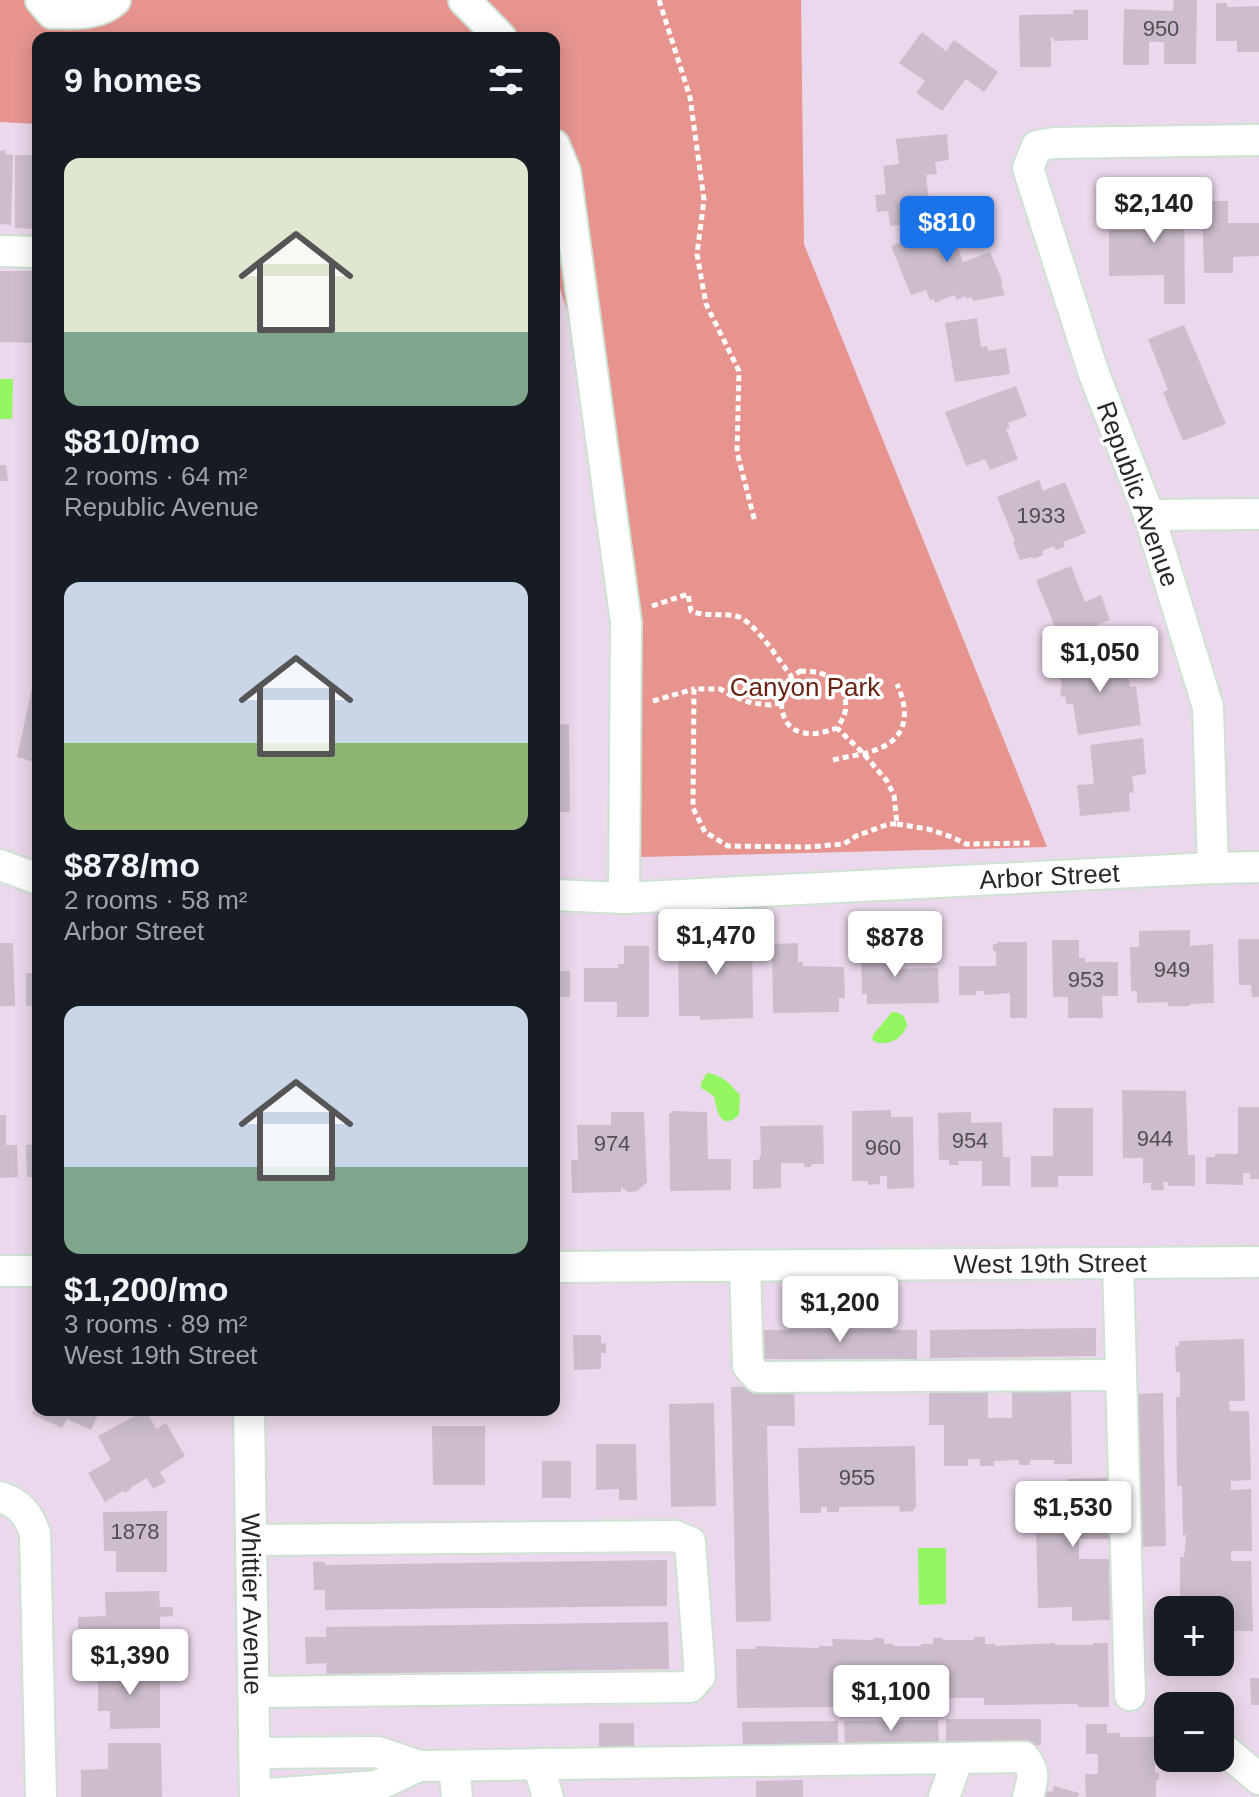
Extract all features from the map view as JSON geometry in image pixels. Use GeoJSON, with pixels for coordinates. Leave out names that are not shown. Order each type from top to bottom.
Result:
{"type":"FeatureCollection","features":[{"type":"Feature","properties":{"kind":"street"},"geometry":{"type":"LineString","coordinates":[[41,0],[52,13],[86,14],[109,6],[115,0]]}},
{"type":"Feature","properties":{"kind":"street"},"geometry":{"type":"LineString","coordinates":[[464,0],[495,32]]}},
{"type":"Feature","properties":{"kind":"street","name":"Republic Avenue"},"geometry":{"type":"LineString","coordinates":[[1213,868],[1208,707],[1149,515],[1094,374],[1028,168],[1037,146],[1054,143],[1259,140]]}},
{"type":"Feature","properties":{"kind":"street"},"geometry":{"type":"LineString","coordinates":[[560,160],[565,172],[625,615],[624,898]]}},
{"type":"Feature","properties":{"kind":"street"},"geometry":{"type":"LineString","coordinates":[[0,251],[32,252]]}},
{"type":"Feature","properties":{"kind":"street"},"geometry":{"type":"LineString","coordinates":[[1149,515],[1259,514]]}},
{"type":"Feature","properties":{"kind":"street"},"geometry":{"type":"LineString","coordinates":[[0,865],[32,877]]}},
{"type":"Feature","properties":{"kind":"street","name":"Arbor Street"},"geometry":{"type":"LineString","coordinates":[[560,895],[624,898],[1259,867]]}},
{"type":"Feature","properties":{"kind":"street","name":"West 19th Street"},"geometry":{"type":"LineString","coordinates":[[560,1267],[1259,1262]]}},
{"type":"Feature","properties":{"kind":"street"},"geometry":{"type":"LineString","coordinates":[[1118,1263],[1130,1695]]}},
{"type":"Feature","properties":{"kind":"street"},"geometry":{"type":"LineString","coordinates":[[745,1266],[748,1366],[758,1377],[1121,1375]]}},
{"type":"Feature","properties":{"kind":"street"},"geometry":{"type":"LineString","coordinates":[[0,1271],[32,1271]]}},
{"type":"Feature","properties":{"kind":"street","name":"Whittier Avenue"},"geometry":{"type":"LineString","coordinates":[[249,1416],[255,1796]]}},
{"type":"Feature","properties":{"kind":"street"},"geometry":{"type":"LineString","coordinates":[[0,1497],[12,1500],[28,1514],[35,1533],[41,1797]]}},
{"type":"Feature","properties":{"kind":"street"},"geometry":{"type":"LineString","coordinates":[[251,1540],[675,1536],[690,1542],[700,1676],[690,1687],[253,1692]]}},
{"type":"Feature","properties":{"kind":"street"},"geometry":{"type":"LineString","coordinates":[[255,1753],[378,1752],[419,1766],[1024,1757],[1031,1765],[1033,1777],[1028,1797]]}},
{"type":"Feature","properties":{"kind":"street"},"geometry":{"type":"LineString","coordinates":[[944,1797],[958,1758]]}},
{"type":"Feature","properties":{"kind":"street"},"geometry":{"type":"LineString","coordinates":[[1234,1758],[1259,1779]]}},
{"type":"Feature","properties":{"kind":"street"},"geometry":{"type":"LineString","coordinates":[[538,1764],[548,1797]]}},
{"type":"Feature","properties":{"kind":"street"},"geometry":{"type":"LineString","coordinates":[[255,1796],[376,1786],[419,1766]]}},
{"type":"Feature","properties":{"kind":"street"},"geometry":{"type":"LineString","coordinates":[[454,1766],[457,1797]]}},
{"type":"Feature","properties":{"kind":"path"},"geometry":{"type":"LineString","coordinates":[[659,0],[690,97],[704,200],[697,254],[706,304],[739,371],[737,452],[755,522]]}},
{"type":"Feature","properties":{"kind":"path"},"geometry":{"type":"LineString","coordinates":[[625,615],[688,594],[691,611],[739,617],[751,624],[792,677]]}},
{"type":"Feature","properties":{"kind":"path"},"geometry":{"type":"LineString","coordinates":[[800,671],[818,672],[839,681],[846,700],[845,716],[837,728],[820,733],[802,733],[791,728],[782,712],[781,703],[787,681],[792,677],[800,671]]}},
{"type":"Feature","properties":{"kind":"path"},"geometry":{"type":"LineString","coordinates":[[833,760],[877,750],[898,736],[905,713],[904,700],[897,684]]}},
{"type":"Feature","properties":{"kind":"path"},"geometry":{"type":"LineString","coordinates":[[626,709],[694,689],[720,689],[752,703],[781,703]]}},
{"type":"Feature","properties":{"kind":"path"},"geometry":{"type":"LineString","coordinates":[[694,689],[693,808],[705,832],[728,846],[844,844],[856,836],[889,824],[928,829],[966,844],[1032,843]]}},
{"type":"Feature","properties":{"kind":"path"},"geometry":{"type":"LineString","coordinates":[[837,728],[887,781],[894,795],[897,824]]}},
{"type":"Feature","properties":{"kind":"green space","name":"Canyon Park"},"geometry":{"type":"Polygon","coordinates":[[[0,0],[801,0],[804,244],[1047,847],[640,857],[641,624],[606,433],[560,289],[560,32],[32,32],[32,124],[0,122],[0,0]]]}},
{"type":"Feature","properties":{"kind":"shaded area"},"geometry":{"type":"Polygon","coordinates":[[[0,379],[13,379],[12,419],[0,419],[0,379]]]}},
{"type":"Feature","properties":{"kind":"shaded area"},"geometry":{"type":"Polygon","coordinates":[[[892,1012],[902,1015],[907,1026],[895,1040],[877,1043],[872,1039],[873,1035],[892,1012]]]}},
{"type":"Feature","properties":{"kind":"shaded area"},"geometry":{"type":"Polygon","coordinates":[[[707,1073],[722,1078],[740,1095],[739,1115],[733,1120],[720,1117],[714,1096],[701,1088],[707,1073]]]}},
{"type":"Feature","properties":{"kind":"shaded area"},"geometry":{"type":"Polygon","coordinates":[[[918,1548],[946,1548],[946,1604],[919,1605],[918,1548]]]}},
{"type":"Feature","properties":{"kind":"building"},"geometry":{"type":"Polygon","coordinates":[[[1174,0],[1197,0],[1196,64],[1164,64],[1164,42],[1149,42],[1149,65],[1123,65],[1124,9],[1173,11],[1174,0]]]}},
{"type":"Feature","properties":{"kind":"building"},"geometry":{"type":"Polygon","coordinates":[[[1216,3],[1227,3],[1227,7],[1259,6],[1259,52],[1237,52],[1237,41],[1216,41],[1216,3]]]}},
{"type":"Feature","properties":{"kind":"building"},"geometry":{"type":"Polygon","coordinates":[[[1073,10],[1088,10],[1088,40],[1054,41],[1051,38],[1051,67],[1020,67],[1019,15],[1073,14],[1073,10]]]}},
{"type":"Feature","properties":{"kind":"building"},"geometry":{"type":"Polygon","coordinates":[[[922,32],[946,51],[954,40],[998,72],[984,92],[966,79],[942,111],[916,93],[925,81],[899,63],[922,32]]]}},
{"type":"Feature","properties":{"kind":"building"},"geometry":{"type":"Polygon","coordinates":[[[947,134],[949,160],[935,162],[937,174],[926,175],[931,221],[890,226],[888,211],[877,212],[875,195],[886,194],[883,166],[899,164],[896,139],[947,134]]]}},
{"type":"Feature","properties":{"kind":"building"},"geometry":{"type":"Polygon","coordinates":[[[5,150],[6,154],[13,155],[11,225],[0,224],[0,151],[5,150]]]}},
{"type":"Feature","properties":{"kind":"building"},"geometry":{"type":"Polygon","coordinates":[[[15,155],[32,155],[32,229],[15,228],[15,155]]]}},
{"type":"Feature","properties":{"kind":"building"},"geometry":{"type":"Polygon","coordinates":[[[1184,192],[1185,304],[1164,304],[1164,275],[1109,276],[1109,230],[1141,230],[1140,193],[1184,192]]]}},
{"type":"Feature","properties":{"kind":"building"},"geometry":{"type":"Polygon","coordinates":[[[1202,201],[1228,201],[1228,223],[1259,223],[1259,256],[1233,257],[1233,273],[1204,273],[1202,201]]]}},
{"type":"Feature","properties":{"kind":"building"},"geometry":{"type":"Polygon","coordinates":[[[964,215],[975,241],[958,248],[963,262],[990,252],[1005,295],[973,301],[972,297],[967,299],[966,296],[957,300],[954,295],[935,303],[934,299],[930,300],[926,290],[911,295],[891,246],[913,237],[911,231],[932,223],[935,230],[940,228],[939,225],[964,215]]]}},
{"type":"Feature","properties":{"kind":"building"},"geometry":{"type":"Polygon","coordinates":[[[0,271],[32,271],[32,343],[0,342],[0,271]]]}},
{"type":"Feature","properties":{"kind":"building"},"geometry":{"type":"Polygon","coordinates":[[[977,318],[981,347],[987,346],[988,351],[1006,348],[1010,374],[955,382],[945,323],[977,318]]]}},
{"type":"Feature","properties":{"kind":"building"},"geometry":{"type":"Polygon","coordinates":[[[1184,325],[1226,424],[1183,441],[1163,392],[1168,390],[1148,339],[1184,325]]]}},
{"type":"Feature","properties":{"kind":"building"},"geometry":{"type":"Polygon","coordinates":[[[1016,386],[1027,416],[1008,423],[1010,428],[1006,429],[1018,459],[990,470],[985,459],[966,466],[945,412],[1016,386]]]}},
{"type":"Feature","properties":{"kind":"building"},"geometry":{"type":"Polygon","coordinates":[[[0,465],[6,465],[8,481],[0,481],[0,465]]]}},
{"type":"Feature","properties":{"kind":"building"},"geometry":{"type":"Polygon","coordinates":[[[1039,480],[1043,491],[1065,482],[1086,533],[1063,542],[1065,547],[1056,550],[1054,546],[1034,559],[1020,560],[997,497],[1039,480]]]}},
{"type":"Feature","properties":{"kind":"building"},"geometry":{"type":"Polygon","coordinates":[[[1071,566],[1085,602],[1101,595],[1110,620],[1060,639],[1036,580],[1071,566]]]}},
{"type":"Feature","properties":{"kind":"building"},"geometry":{"type":"Polygon","coordinates":[[[1125,653],[1130,687],[1136,686],[1141,725],[1078,735],[1073,704],[1067,704],[1065,696],[1061,697],[1058,663],[1125,653]]]}},
{"type":"Feature","properties":{"kind":"building"},"geometry":{"type":"Polygon","coordinates":[[[32,688],[32,761],[17,757],[32,688]]]}},
{"type":"Feature","properties":{"kind":"building"},"geometry":{"type":"Polygon","coordinates":[[[569,724],[570,812],[560,812],[560,725],[569,724]]]}},
{"type":"Feature","properties":{"kind":"building"},"geometry":{"type":"Polygon","coordinates":[[[1143,738],[1146,774],[1132,776],[1134,792],[1129,793],[1130,811],[1080,816],[1077,785],[1094,784],[1090,745],[1143,738]]]}},
{"type":"Feature","properties":{"kind":"building"},"geometry":{"type":"Polygon","coordinates":[[[1190,930],[1190,946],[1213,944],[1214,1003],[1168,1006],[1168,1002],[1137,1003],[1137,991],[1131,991],[1130,947],[1139,947],[1139,931],[1190,930]]]}},
{"type":"Feature","properties":{"kind":"building"},"geometry":{"type":"Polygon","coordinates":[[[700,934],[752,935],[753,1018],[700,1020],[700,1016],[679,1016],[678,938],[700,938],[700,934]]]}},
{"type":"Feature","properties":{"kind":"building"},"geometry":{"type":"Polygon","coordinates":[[[1238,939],[1259,939],[1259,997],[1252,997],[1251,985],[1239,985],[1238,939]]]}},
{"type":"Feature","properties":{"kind":"building"},"geometry":{"type":"Polygon","coordinates":[[[1052,940],[1079,940],[1079,958],[1085,958],[1085,962],[1118,962],[1118,996],[1102,996],[1103,1018],[1068,1018],[1068,997],[1053,997],[1052,940]]]}},
{"type":"Feature","properties":{"kind":"building"},"geometry":{"type":"Polygon","coordinates":[[[1027,942],[1027,1018],[1010,1018],[1010,993],[984,995],[984,991],[976,991],[976,995],[959,995],[959,966],[996,966],[993,944],[1027,942]]]}},
{"type":"Feature","properties":{"kind":"building"},"geometry":{"type":"Polygon","coordinates":[[[0,943],[13,943],[15,1006],[0,1006],[0,943]]]}},
{"type":"Feature","properties":{"kind":"building"},"geometry":{"type":"Polygon","coordinates":[[[798,943],[798,962],[803,962],[803,966],[844,967],[845,998],[839,998],[839,1012],[773,1013],[772,944],[798,943]]]}},
{"type":"Feature","properties":{"kind":"building"},"geometry":{"type":"Polygon","coordinates":[[[861,943],[894,943],[894,969],[938,968],[939,1003],[867,1004],[867,994],[862,994],[861,943]]]}},
{"type":"Feature","properties":{"kind":"building"},"geometry":{"type":"Polygon","coordinates":[[[624,946],[649,946],[649,1017],[617,1017],[617,1002],[584,1002],[584,968],[618,968],[618,964],[624,964],[624,946]]]}},
{"type":"Feature","properties":{"kind":"building"},"geometry":{"type":"Polygon","coordinates":[[[560,971],[570,971],[570,997],[560,997],[560,971]]]}},
{"type":"Feature","properties":{"kind":"building"},"geometry":{"type":"Polygon","coordinates":[[[26,973],[32,973],[32,1006],[26,1006],[26,973]]]}},
{"type":"Feature","properties":{"kind":"building"},"geometry":{"type":"Polygon","coordinates":[[[1122,1090],[1186,1091],[1188,1155],[1195,1155],[1195,1186],[1168,1186],[1168,1182],[1163,1182],[1164,1190],[1151,1190],[1151,1183],[1143,1183],[1143,1158],[1123,1158],[1122,1090]]]}},
{"type":"Feature","properties":{"kind":"building"},"geometry":{"type":"Polygon","coordinates":[[[1238,1107],[1259,1107],[1259,1179],[1250,1179],[1250,1173],[1243,1173],[1243,1185],[1206,1184],[1206,1157],[1238,1154],[1238,1107]]]}},
{"type":"Feature","properties":{"kind":"building"},"geometry":{"type":"Polygon","coordinates":[[[1053,1108],[1093,1108],[1093,1176],[1058,1176],[1058,1187],[1031,1187],[1031,1156],[1053,1156],[1053,1108]]]}},
{"type":"Feature","properties":{"kind":"building"},"geometry":{"type":"Polygon","coordinates":[[[891,1110],[891,1117],[913,1117],[914,1188],[887,1189],[887,1176],[880,1176],[880,1184],[852,1181],[852,1111],[891,1110]]]}},
{"type":"Feature","properties":{"kind":"building"},"geometry":{"type":"Polygon","coordinates":[[[611,1112],[644,1112],[647,1182],[637,1191],[628,1192],[621,1187],[621,1192],[572,1193],[571,1160],[578,1160],[577,1125],[611,1125],[611,1112]]]}},
{"type":"Feature","properties":{"kind":"building"},"geometry":{"type":"Polygon","coordinates":[[[707,1112],[708,1159],[731,1159],[731,1190],[670,1191],[669,1113],[707,1112]]]}},
{"type":"Feature","properties":{"kind":"building"},"geometry":{"type":"Polygon","coordinates":[[[971,1112],[971,1123],[1002,1122],[1003,1157],[1010,1157],[1010,1186],[982,1186],[982,1161],[958,1161],[959,1165],[949,1165],[949,1160],[939,1160],[938,1113],[971,1112]]]}},
{"type":"Feature","properties":{"kind":"building"},"geometry":{"type":"Polygon","coordinates":[[[0,1115],[6,1115],[6,1145],[17,1145],[18,1177],[0,1178],[0,1115]]]}},
{"type":"Feature","properties":{"kind":"building"},"geometry":{"type":"Polygon","coordinates":[[[823,1125],[824,1164],[804,1167],[804,1163],[781,1163],[781,1188],[753,1189],[753,1160],[759,1160],[761,1154],[760,1126],[823,1125]]]}},
{"type":"Feature","properties":{"kind":"building"},"geometry":{"type":"Polygon","coordinates":[[[32,1144],[32,1177],[27,1177],[26,1145],[32,1144]]]}},
{"type":"Feature","properties":{"kind":"building"},"geometry":{"type":"Polygon","coordinates":[[[1096,1328],[1096,1356],[930,1358],[930,1330],[1096,1328]]]}},
{"type":"Feature","properties":{"kind":"building"},"geometry":{"type":"Polygon","coordinates":[[[764,1330],[917,1330],[917,1359],[764,1359],[764,1330]]]}},
{"type":"Feature","properties":{"kind":"building"},"geometry":{"type":"Polygon","coordinates":[[[573,1335],[601,1335],[601,1344],[606,1343],[606,1353],[601,1353],[601,1369],[574,1370],[573,1335]]]}},
{"type":"Feature","properties":{"kind":"building"},"geometry":{"type":"Polygon","coordinates":[[[1244,1339],[1245,1401],[1229,1401],[1230,1411],[1249,1411],[1251,1480],[1231,1481],[1231,1490],[1251,1489],[1252,1551],[1231,1551],[1231,1561],[1251,1561],[1253,1631],[1234,1631],[1234,1596],[1180,1596],[1180,1557],[1184,1557],[1186,1535],[1183,1535],[1182,1486],[1177,1486],[1176,1397],[1180,1397],[1180,1372],[1176,1372],[1175,1346],[1179,1346],[1179,1341],[1244,1339]]]}},
{"type":"Feature","properties":{"kind":"building"},"geometry":{"type":"Polygon","coordinates":[[[794,1386],[795,1426],[767,1426],[771,1621],[736,1622],[731,1387],[794,1386]]]}},
{"type":"Feature","properties":{"kind":"building"},"geometry":{"type":"Polygon","coordinates":[[[1012,1387],[1071,1387],[1072,1464],[1030,1460],[1030,1465],[1019,1465],[1019,1460],[994,1461],[994,1466],[980,1466],[980,1459],[968,1459],[968,1466],[944,1466],[944,1425],[929,1425],[929,1388],[988,1388],[988,1418],[1012,1418],[1012,1387]]]}},
{"type":"Feature","properties":{"kind":"building"},"geometry":{"type":"Polygon","coordinates":[[[1163,1393],[1166,1546],[1138,1547],[1135,1394],[1163,1393]]]}},
{"type":"Feature","properties":{"kind":"building"},"geometry":{"type":"Polygon","coordinates":[[[714,1403],[716,1506],[671,1507],[669,1404],[714,1403]]]}},
{"type":"Feature","properties":{"kind":"building"},"geometry":{"type":"Polygon","coordinates":[[[36,1416],[97,1416],[91,1430],[67,1419],[62,1428],[36,1416]]]}},
{"type":"Feature","properties":{"kind":"building"},"geometry":{"type":"Polygon","coordinates":[[[135,1416],[149,1416],[156,1429],[166,1423],[185,1456],[160,1472],[166,1482],[153,1489],[147,1478],[105,1502],[88,1473],[111,1460],[98,1436],[135,1416]]]}},
{"type":"Feature","properties":{"kind":"building"},"geometry":{"type":"Polygon","coordinates":[[[432,1426],[485,1426],[485,1485],[433,1485],[432,1426]]]}},
{"type":"Feature","properties":{"kind":"building"},"geometry":{"type":"Polygon","coordinates":[[[596,1444],[636,1444],[637,1500],[619,1500],[619,1489],[596,1490],[596,1444]]]}},
{"type":"Feature","properties":{"kind":"building"},"geometry":{"type":"Polygon","coordinates":[[[915,1446],[914,1511],[900,1512],[899,1506],[839,1507],[839,1512],[827,1512],[827,1507],[821,1507],[821,1513],[800,1513],[798,1448],[915,1446]]]}},
{"type":"Feature","properties":{"kind":"building"},"geometry":{"type":"Polygon","coordinates":[[[542,1461],[571,1461],[571,1498],[542,1498],[542,1461]]]}},
{"type":"Feature","properties":{"kind":"building"},"geometry":{"type":"Polygon","coordinates":[[[1108,1478],[1110,1539],[1079,1539],[1079,1559],[1109,1559],[1110,1620],[1072,1621],[1072,1607],[1038,1608],[1035,1491],[1069,1490],[1068,1479],[1108,1478]]]}},
{"type":"Feature","properties":{"kind":"building"},"geometry":{"type":"Polygon","coordinates":[[[167,1511],[167,1572],[116,1572],[116,1551],[104,1551],[103,1512],[167,1511]]]}},
{"type":"Feature","properties":{"kind":"building"},"geometry":{"type":"Polygon","coordinates":[[[667,1560],[667,1606],[325,1610],[325,1590],[314,1590],[313,1562],[325,1562],[325,1565],[667,1560]]]}},
{"type":"Feature","properties":{"kind":"building"},"geometry":{"type":"Polygon","coordinates":[[[159,1591],[160,1607],[173,1607],[173,1616],[160,1617],[160,1652],[78,1653],[78,1617],[106,1616],[105,1592],[159,1591]]]}},
{"type":"Feature","properties":{"kind":"building"},"geometry":{"type":"Polygon","coordinates":[[[668,1622],[669,1669],[327,1674],[326,1663],[306,1664],[305,1637],[326,1637],[326,1627],[668,1622]]]}},
{"type":"Feature","properties":{"kind":"building"},"geometry":{"type":"Polygon","coordinates":[[[974,1637],[985,1637],[985,1644],[995,1646],[1108,1643],[1109,1707],[1078,1707],[1078,1704],[984,1705],[984,1698],[935,1698],[935,1706],[882,1706],[882,1700],[834,1700],[834,1707],[737,1708],[736,1649],[756,1649],[756,1646],[819,1648],[833,1646],[832,1639],[873,1638],[883,1638],[885,1644],[893,1646],[921,1646],[933,1644],[933,1638],[974,1640],[974,1637]]]}},
{"type":"Feature","properties":{"kind":"building"},"geometry":{"type":"Polygon","coordinates":[[[98,1668],[160,1668],[160,1728],[110,1729],[110,1711],[98,1711],[98,1668]]]}},
{"type":"Feature","properties":{"kind":"building"},"geometry":{"type":"Polygon","coordinates":[[[1250,1678],[1259,1678],[1259,1705],[1251,1705],[1250,1678]]]}},
{"type":"Feature","properties":{"kind":"building"},"geometry":{"type":"Polygon","coordinates":[[[946,1719],[1041,1719],[1041,1745],[946,1745],[946,1719]]]}},
{"type":"Feature","properties":{"kind":"building"},"geometry":{"type":"Polygon","coordinates":[[[938,1720],[939,1744],[845,1746],[844,1721],[938,1720]]]}},
{"type":"Feature","properties":{"kind":"building"},"geometry":{"type":"Polygon","coordinates":[[[838,1721],[838,1746],[743,1747],[742,1722],[838,1721]]]}},
{"type":"Feature","properties":{"kind":"building"},"geometry":{"type":"Polygon","coordinates":[[[599,1723],[634,1723],[634,1747],[599,1747],[599,1723]]]}},
{"type":"Feature","properties":{"kind":"building"},"geometry":{"type":"Polygon","coordinates":[[[1086,1724],[1107,1724],[1107,1733],[1120,1733],[1120,1737],[1154,1737],[1154,1772],[1159,1773],[1156,1797],[1086,1797],[1085,1774],[1098,1774],[1098,1754],[1086,1754],[1086,1724]]]}},
{"type":"Feature","properties":{"kind":"building"},"geometry":{"type":"Polygon","coordinates":[[[108,1743],[161,1743],[162,1797],[81,1797],[81,1770],[108,1769],[108,1743]]]}},
{"type":"Feature","properties":{"kind":"building"},"geometry":{"type":"Polygon","coordinates":[[[803,1780],[803,1797],[756,1797],[756,1781],[803,1780]]]}},
{"type":"Feature","properties":{"kind":"building"},"geometry":{"type":"Polygon","coordinates":[[[1054,1786],[1079,1793],[1078,1797],[1045,1797],[1054,1786]]]}}]}
